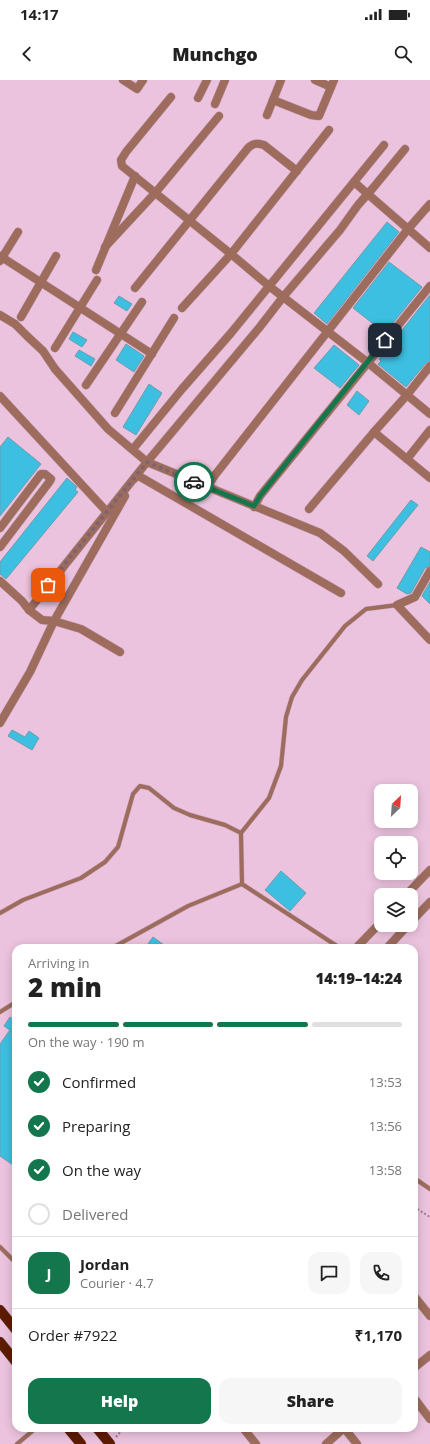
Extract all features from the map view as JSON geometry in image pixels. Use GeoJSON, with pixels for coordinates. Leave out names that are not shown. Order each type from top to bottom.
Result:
{"type":"FeatureCollection","features":[{"type":"Feature","properties":{"kind":"main road"},"geometry":{"type":"LineString","coordinates":[[0,1310],[12,1325]]}},
{"type":"Feature","properties":{"kind":"main road"},"geometry":{"type":"LineString","coordinates":[[0,1342],[12,1357]]}},
{"type":"Feature","properties":{"kind":"main road"},"geometry":{"type":"LineString","coordinates":[[71,1432],[81,1444]]}},
{"type":"Feature","properties":{"kind":"main road"},"geometry":{"type":"LineString","coordinates":[[100,1432],[110,1444]]}},
{"type":"Feature","properties":{"kind":"street"},"geometry":{"type":"LineString","coordinates":[[122,80],[137,89],[143,80]]}},
{"type":"Feature","properties":{"kind":"street"},"geometry":{"type":"LineString","coordinates":[[198,98],[207,80]]}},
{"type":"Feature","properties":{"kind":"street"},"geometry":{"type":"LineString","coordinates":[[215,104],[226,80]]}},
{"type":"Feature","properties":{"kind":"street"},"geometry":{"type":"LineString","coordinates":[[267,115],[281,80]]}},
{"type":"Feature","properties":{"kind":"street"},"geometry":{"type":"LineString","coordinates":[[273,100],[311,115],[319,116],[333,83],[315,80]]}},
{"type":"Feature","properties":{"kind":"street"},"geometry":{"type":"LineString","coordinates":[[172,98],[121,160],[122,166],[156,192],[268,286],[367,362],[430,414]]}},
{"type":"Feature","properties":{"kind":"street"},"geometry":{"type":"LineString","coordinates":[[105,247],[156,192],[219,116]]}},
{"type":"Feature","properties":{"kind":"street"},"geometry":{"type":"LineString","coordinates":[[182,308],[231,254],[329,130]]}},
{"type":"Feature","properties":{"kind":"street"},"geometry":{"type":"LineString","coordinates":[[135,288],[252,144],[258,143],[264,145],[297,171]]}},
{"type":"Feature","properties":{"kind":"street"},"geometry":{"type":"LineString","coordinates":[[133,449],[384,145]]}},
{"type":"Feature","properties":{"kind":"street"},"geometry":{"type":"LineString","coordinates":[[29,610],[147,462],[259,328],[282,297],[340,230],[358,205],[405,149]]}},
{"type":"Feature","properties":{"kind":"street"},"geometry":{"type":"LineString","coordinates":[[96,270],[135,176]]}},
{"type":"Feature","properties":{"kind":"street"},"geometry":{"type":"LineString","coordinates":[[354,182],[430,248]]}},
{"type":"Feature","properties":{"kind":"street"},"geometry":{"type":"LineString","coordinates":[[207,487],[215,474],[408,229],[430,204]]}},
{"type":"Feature","properties":{"kind":"street"},"geometry":{"type":"LineString","coordinates":[[18,232],[1,258],[41,282],[152,354]]}},
{"type":"Feature","properties":{"kind":"street"},"geometry":{"type":"LineString","coordinates":[[21,317],[56,256]]}},
{"type":"Feature","properties":{"kind":"street"},"geometry":{"type":"LineString","coordinates":[[55,348],[98,280]]}},
{"type":"Feature","properties":{"kind":"street"},"geometry":{"type":"LineString","coordinates":[[254,506],[260,496],[367,362],[430,286]]}},
{"type":"Feature","properties":{"kind":"street"},"geometry":{"type":"LineString","coordinates":[[86,385],[142,302]]}},
{"type":"Feature","properties":{"kind":"street"},"geometry":{"type":"LineString","coordinates":[[0,315],[15,324],[38,346],[55,369],[108,429],[147,462],[320,533],[344,551],[378,584]]}},
{"type":"Feature","properties":{"kind":"street"},"geometry":{"type":"LineString","coordinates":[[115,413],[174,318]]}},
{"type":"Feature","properties":{"kind":"street"},"geometry":{"type":"LineString","coordinates":[[309,509],[430,366]]}},
{"type":"Feature","properties":{"kind":"street"},"geometry":{"type":"LineString","coordinates":[[0,396],[107,512]]}},
{"type":"Feature","properties":{"kind":"street"},"geometry":{"type":"LineString","coordinates":[[407,459],[430,430]]}},
{"type":"Feature","properties":{"kind":"street"},"geometry":{"type":"LineString","coordinates":[[374,432],[430,478]]}},
{"type":"Feature","properties":{"kind":"street"},"geometry":{"type":"LineString","coordinates":[[0,528],[42,474],[49,477],[51,479],[50,482],[0,547]]}},
{"type":"Feature","properties":{"kind":"street"},"geometry":{"type":"LineString","coordinates":[[136,476],[341,593]]}},
{"type":"Feature","properties":{"kind":"street"},"geometry":{"type":"LineString","coordinates":[[0,723],[30,672],[54,621],[136,476]]}},
{"type":"Feature","properties":{"kind":"street"},"geometry":{"type":"LineString","coordinates":[[430,570],[415,597],[397,605],[430,640]]}},
{"type":"Feature","properties":{"kind":"street"},"geometry":{"type":"LineString","coordinates":[[0,581],[22,601],[29,610],[42,620],[54,621],[81,629],[120,652]]}},
{"type":"Feature","properties":{"kind":"street"},"geometry":{"type":"LineString","coordinates":[[413,888],[430,871]]}},
{"type":"Feature","properties":{"kind":"street"},"geometry":{"type":"LineString","coordinates":[[418,915],[430,902]]}},
{"type":"Feature","properties":{"kind":"street"},"geometry":{"type":"LineString","coordinates":[[360,944],[374,929]]}},
{"type":"Feature","properties":{"kind":"street"},"geometry":{"type":"LineString","coordinates":[[391,944],[402,932]]}},
{"type":"Feature","properties":{"kind":"street"},"geometry":{"type":"LineString","coordinates":[[418,1301],[430,1316]]}},
{"type":"Feature","properties":{"kind":"street"},"geometry":{"type":"LineString","coordinates":[[418,1365],[430,1355]]}},
{"type":"Feature","properties":{"kind":"street"},"geometry":{"type":"LineString","coordinates":[[418,1403],[430,1419]]}},
{"type":"Feature","properties":{"kind":"street"},"geometry":{"type":"LineString","coordinates":[[246,1432],[256,1444]]}},
{"type":"Feature","properties":{"kind":"street"},"geometry":{"type":"LineString","coordinates":[[326,1444],[340,1432]]}},
{"type":"Feature","properties":{"kind":"street"},"geometry":{"type":"LineString","coordinates":[[347,1432],[357,1444]]}},
{"type":"Feature","properties":{"kind":"lane"},"geometry":{"type":"LineString","coordinates":[[242,884],[241,833],[269,798],[281,766],[286,717],[292,697],[302,680],[345,626],[366,609],[397,605]]}},
{"type":"Feature","properties":{"kind":"lane"},"geometry":{"type":"LineString","coordinates":[[0,913],[23,900],[82,878],[106,862],[118,847],[133,794],[140,786],[149,788],[174,808],[190,815],[225,825],[241,833]]}},
{"type":"Feature","properties":{"kind":"lane"},"geometry":{"type":"LineString","coordinates":[[119,944],[188,906],[242,884]]}},
{"type":"Feature","properties":{"kind":"lane"},"geometry":{"type":"LineString","coordinates":[[242,884],[334,944]]}},
{"type":"Feature","properties":{"kind":"lane"},"geometry":{"type":"LineString","coordinates":[[0,1012],[12,1004]]}},
{"type":"Feature","properties":{"kind":"lane"},"geometry":{"type":"LineString","coordinates":[[418,1181],[430,1189]]}},
{"type":"Feature","properties":{"kind":"lane"},"geometry":{"type":"LineString","coordinates":[[0,1247],[12,1259]]}},
{"type":"Feature","properties":{"kind":"lane"},"geometry":{"type":"LineString","coordinates":[[17,1444],[31,1432]]}},
{"type":"Feature","properties":{"kind":"path"},"geometry":{"type":"LineString","coordinates":[[418,1210],[430,1217]]}},
{"type":"Feature","properties":{"kind":"path"},"geometry":{"type":"LineString","coordinates":[[110,1444],[120,1432]]}},
{"type":"Feature","properties":{"kind":"building"},"geometry":{"type":"Polygon","coordinates":[[[387,222],[399,232],[327,324],[314,313],[387,222]]]}},
{"type":"Feature","properties":{"kind":"building"},"geometry":{"type":"Polygon","coordinates":[[[389,262],[422,287],[385,333],[353,308],[389,262]]]}},
{"type":"Feature","properties":{"kind":"building"},"geometry":{"type":"Polygon","coordinates":[[[430,295],[430,361],[426,363],[406,387],[378,364],[381,361],[379,359],[430,295]]]}},
{"type":"Feature","properties":{"kind":"building"},"geometry":{"type":"Polygon","coordinates":[[[119,296],[132,304],[127,311],[114,303],[119,296]]]}},
{"type":"Feature","properties":{"kind":"building"},"geometry":{"type":"Polygon","coordinates":[[[73,332],[87,340],[82,347],[69,339],[73,332]]]}},
{"type":"Feature","properties":{"kind":"building"},"geometry":{"type":"Polygon","coordinates":[[[126,344],[144,356],[134,372],[116,360],[126,344]]]}},
{"type":"Feature","properties":{"kind":"building"},"geometry":{"type":"Polygon","coordinates":[[[334,345],[359,365],[340,388],[314,368],[334,345]]]}},
{"type":"Feature","properties":{"kind":"building"},"geometry":{"type":"Polygon","coordinates":[[[79,350],[95,359],[91,366],[75,356],[79,350]]]}},
{"type":"Feature","properties":{"kind":"building"},"geometry":{"type":"Polygon","coordinates":[[[149,384],[162,393],[136,435],[123,427],[149,384]]]}},
{"type":"Feature","properties":{"kind":"building"},"geometry":{"type":"Polygon","coordinates":[[[357,391],[369,401],[359,415],[347,405],[357,391]]]}},
{"type":"Feature","properties":{"kind":"building"},"geometry":{"type":"Polygon","coordinates":[[[8,437],[41,464],[0,516],[0,447],[8,437]]]}},
{"type":"Feature","properties":{"kind":"building"},"geometry":{"type":"Polygon","coordinates":[[[67,478],[77,487],[75,490],[78,492],[6,579],[0,574],[0,562],[67,478]]]}},
{"type":"Feature","properties":{"kind":"building"},"geometry":{"type":"Polygon","coordinates":[[[411,500],[418,505],[373,561],[367,556],[411,500]]]}},
{"type":"Feature","properties":{"kind":"building"},"geometry":{"type":"Polygon","coordinates":[[[421,547],[430,552],[430,566],[425,568],[411,593],[407,594],[397,588],[421,547]]]}},
{"type":"Feature","properties":{"kind":"building"},"geometry":{"type":"Polygon","coordinates":[[[430,582],[430,604],[422,596],[430,582]]]}},
{"type":"Feature","properties":{"kind":"building"},"geometry":{"type":"Polygon","coordinates":[[[12,730],[25,737],[29,731],[39,738],[32,750],[8,736],[12,730]]]}},
{"type":"Feature","properties":{"kind":"building"},"geometry":{"type":"Polygon","coordinates":[[[281,871],[306,893],[290,911],[265,890],[281,871]]]}},
{"type":"Feature","properties":{"kind":"building"},"geometry":{"type":"Polygon","coordinates":[[[153,937],[163,944],[148,944],[153,937]]]}},
{"type":"Feature","properties":{"kind":"building"},"geometry":{"type":"Polygon","coordinates":[[[10,1017],[12,1019],[12,1164],[0,1156],[0,1044],[10,1030],[4,1026],[10,1017]]]}},
{"type":"Feature","properties":{"kind":"way so far"},"geometry":{"type":"LineString","coordinates":[[48,585],[147,462],[194,482]]}},
{"type":"Feature","properties":{"kind":"route"},"geometry":{"type":"LineString","coordinates":[[194,482],[254,506],[260,496],[385,340]]}}]}
